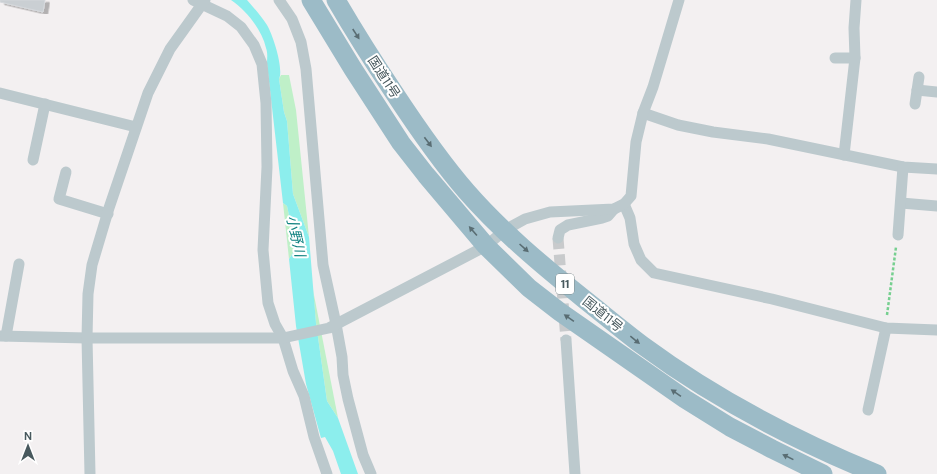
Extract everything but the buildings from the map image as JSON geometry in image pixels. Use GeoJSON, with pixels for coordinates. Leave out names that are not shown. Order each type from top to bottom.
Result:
{"type":"FeatureCollection","features":[{"type":"Feature","properties":{"kind":"highway","name":"国道11号"},"geometry":{"type":"LineString","coordinates":[[311,0],[353,69],[401,143],[486,246],[535,293],[685,399],[737,431],[824,474]]}},
{"type":"Feature","properties":{"kind":"highway","name":"国道11号"},"geometry":{"type":"LineString","coordinates":[[336,0],[350,25],[417,128],[467,192],[505,230],[550,271],[641,345],[698,383],[742,410],[780,430],[877,474]]}},
{"type":"Feature","properties":{"kind":"street"},"geometry":{"type":"LineString","coordinates":[[279,0],[292,20],[301,42],[306,69],[323,265],[333,326],[342,357],[343,375],[348,399],[363,455],[371,474]]}},
{"type":"Feature","properties":{"kind":"street"},"geometry":{"type":"LineString","coordinates":[[558,238],[560,230],[568,225],[608,216],[631,196],[636,142],[643,113],[653,87],[680,0]]}},
{"type":"Feature","properties":{"kind":"street"},"geometry":{"type":"LineString","coordinates":[[844,155],[855,58],[854,28],[856,0]]}},
{"type":"Feature","properties":{"kind":"street"},"geometry":{"type":"LineString","coordinates":[[90,474],[87,338],[88,294],[92,265],[148,93],[170,49],[201,1],[227,16],[241,27],[254,45],[262,64],[267,131],[267,167],[263,250],[268,303],[274,324],[288,337],[293,371],[304,396],[314,437],[327,474]]}},
{"type":"Feature","properties":{"kind":"street"},"geometry":{"type":"LineString","coordinates":[[835,58],[855,58]]}},
{"type":"Feature","properties":{"kind":"street"},"geometry":{"type":"LineString","coordinates":[[915,104],[919,76]]}},
{"type":"Feature","properties":{"kind":"street"},"geometry":{"type":"LineString","coordinates":[[917,90],[937,92]]}},
{"type":"Feature","properties":{"kind":"street"},"geometry":{"type":"LineString","coordinates":[[0,92],[136,127]]}},
{"type":"Feature","properties":{"kind":"street"},"geometry":{"type":"LineString","coordinates":[[33,160],[45,104]]}},
{"type":"Feature","properties":{"kind":"street"},"geometry":{"type":"LineString","coordinates":[[643,113],[678,125],[706,131],[768,139],[903,167],[937,169]]}},
{"type":"Feature","properties":{"kind":"street"},"geometry":{"type":"LineString","coordinates":[[898,235],[903,167]]}},
{"type":"Feature","properties":{"kind":"street"},"geometry":{"type":"LineString","coordinates":[[66,172],[59,199],[108,214]]}},
{"type":"Feature","properties":{"kind":"street"},"geometry":{"type":"LineString","coordinates":[[900,203],[937,206]]}},
{"type":"Feature","properties":{"kind":"street"},"geometry":{"type":"LineString","coordinates":[[19,264],[3,336],[87,338],[288,337],[333,326],[486,246],[505,230],[525,219],[550,212],[619,207],[630,218],[634,244],[641,260],[654,273],[772,299],[886,328],[937,330]]}},
{"type":"Feature","properties":{"kind":"street"},"geometry":{"type":"LineString","coordinates":[[868,410],[886,328]]}},
{"type":"Feature","properties":{"kind":"street"},"geometry":{"type":"LineString","coordinates":[[566,340],[575,474]]}},
{"type":"Feature","properties":{"kind":"path"},"geometry":{"type":"LineString","coordinates":[[886,328],[898,235]]}},
{"type":"Feature","properties":{"kind":"green space"},"geometry":{"type":"Polygon","coordinates":[[[281,75],[289,75],[296,110],[309,237],[293,194],[287,121],[284,112],[279,79],[281,75]]]}},
{"type":"Feature","properties":{"kind":"green space"},"geometry":{"type":"Polygon","coordinates":[[[283,203],[287,206],[296,248],[289,259],[283,203]]]}},
{"type":"Feature","properties":{"kind":"green space"},"geometry":{"type":"Polygon","coordinates":[[[313,290],[338,418],[327,401],[313,290]]]}},
{"type":"Feature","properties":{"kind":"water","name":"小野川"},"geometry":{"type":"Polygon","coordinates":[[[231,0],[247,0],[267,25],[277,52],[280,68],[279,79],[284,112],[287,121],[293,194],[309,237],[316,323],[327,401],[338,418],[358,474],[341,474],[333,451],[325,437],[321,438],[306,384],[296,326],[289,259],[296,248],[287,206],[283,203],[267,64],[267,50],[261,34],[253,21],[237,4],[231,0]]]}},
{"type":"Feature","properties":{"kind":"tunnel"},"geometry":{"type":"LineString","coordinates":[[558,238],[566,340]]}}]}
